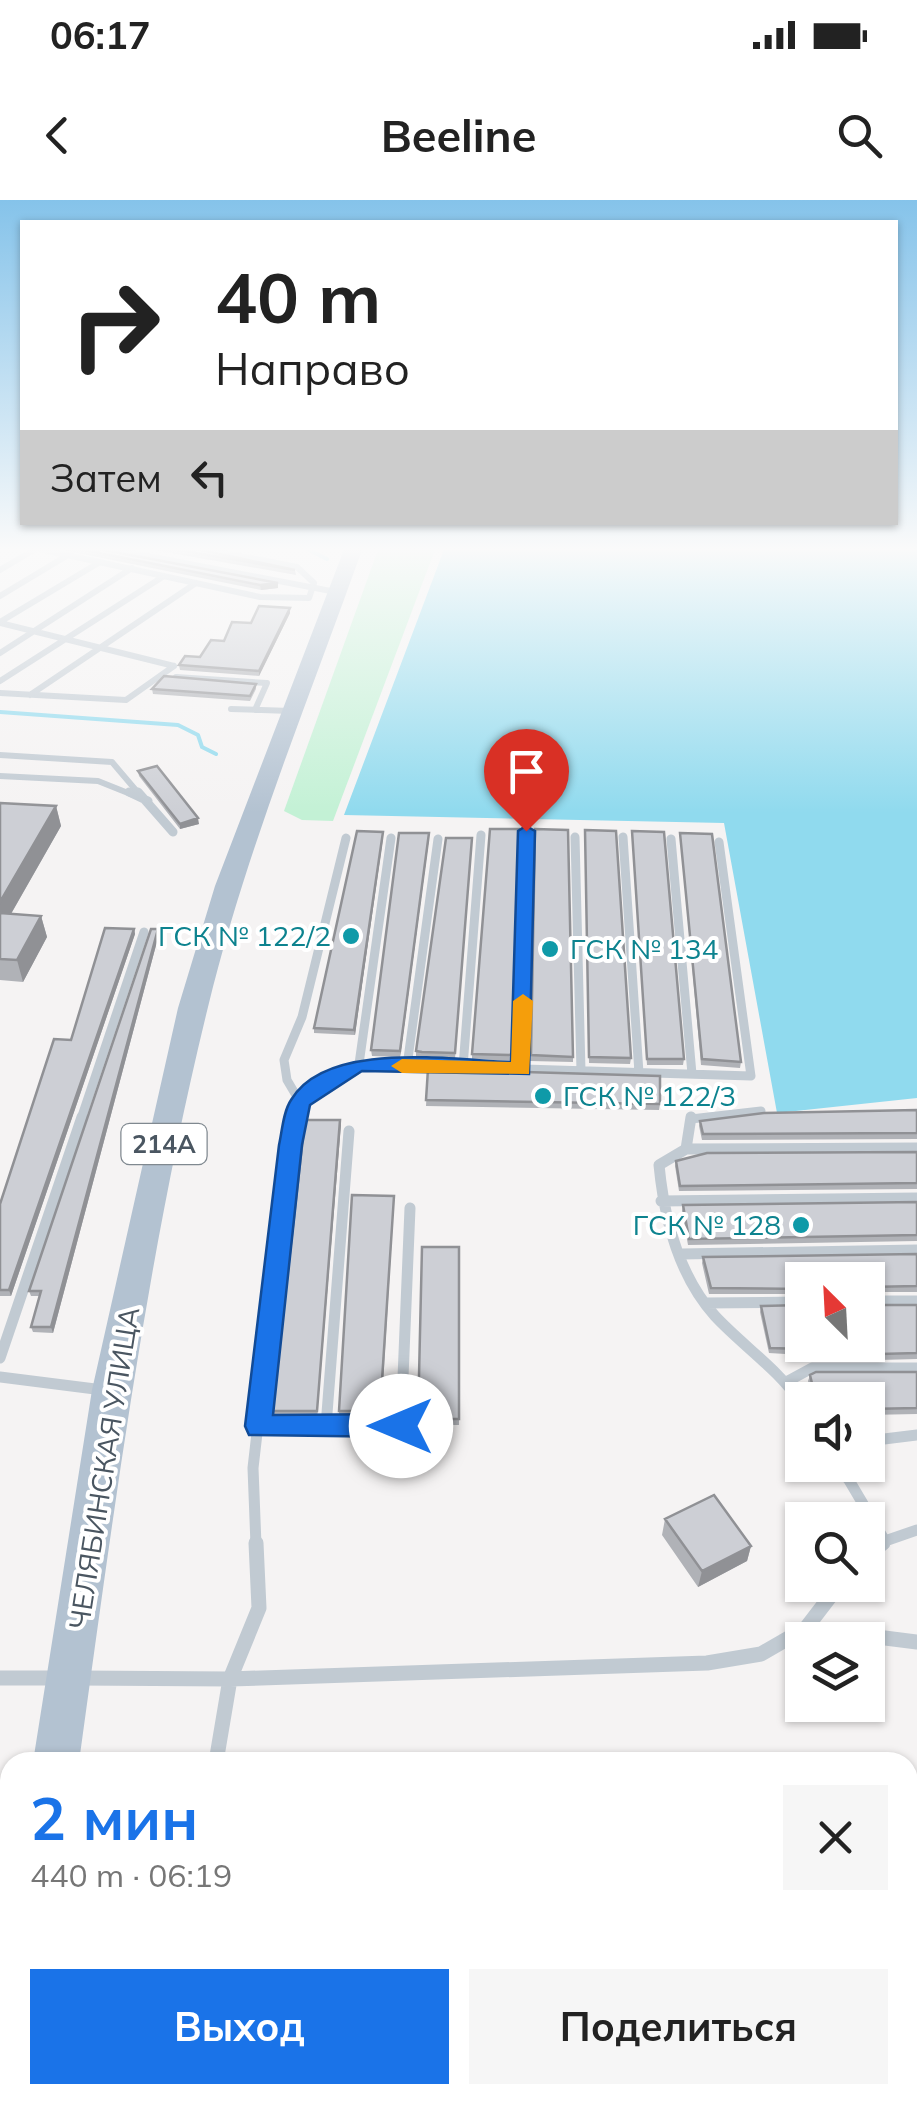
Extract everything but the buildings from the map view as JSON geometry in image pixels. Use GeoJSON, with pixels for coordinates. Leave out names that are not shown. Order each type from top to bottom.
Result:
{"type":"FeatureCollection","features":[{"type":"Feature","properties":{"kind":"main road","name":"ЧЕЛЯБИНСКАЯ УЛИЦА"},"geometry":{"type":"LineString","coordinates":[[58,1752],[72,1678],[111,1390],[193,1008],[228,886],[291,712],[312,636]]}},
{"type":"Feature","properties":{"kind":"lane"},"geometry":{"type":"LineString","coordinates":[[0,652],[26,636]]}},
{"type":"Feature","properties":{"kind":"lane"},"geometry":{"type":"LineString","coordinates":[[0,693],[126,700],[174,666],[53,636]]}},
{"type":"Feature","properties":{"kind":"lane"},"geometry":{"type":"LineString","coordinates":[[0,681],[71,636]]}},
{"type":"Feature","properties":{"kind":"lane"},"geometry":{"type":"LineString","coordinates":[[30,695],[118,636]]}},
{"type":"Feature","properties":{"kind":"lane"},"geometry":{"type":"LineString","coordinates":[[176,676],[267,682],[255,710]]}},
{"type":"Feature","properties":{"kind":"lane"},"geometry":{"type":"LineString","coordinates":[[231,709],[291,712]]}},
{"type":"Feature","properties":{"kind":"lane"},"geometry":{"type":"LineString","coordinates":[[0,755],[112,762],[150,801],[173,832]]}},
{"type":"Feature","properties":{"kind":"lane"},"geometry":{"type":"LineString","coordinates":[[0,776],[22,780],[45,774],[111,784],[150,801]]}},
{"type":"Feature","properties":{"kind":"lane"},"geometry":{"type":"LineString","coordinates":[[522,1069],[526,831]]}},
{"type":"Feature","properties":{"kind":"lane"},"geometry":{"type":"LineString","coordinates":[[463,1068],[480,835]]}},
{"type":"Feature","properties":{"kind":"lane"},"geometry":{"type":"LineString","coordinates":[[576,837],[581,1071]]}},
{"type":"Feature","properties":{"kind":"lane"},"geometry":{"type":"LineString","coordinates":[[623,837],[639,1072]]}},
{"type":"Feature","properties":{"kind":"lane"},"geometry":{"type":"LineString","coordinates":[[300,1102],[285,1084],[284,1063],[288,1041],[302,1017],[346,838]]}},
{"type":"Feature","properties":{"kind":"lane"},"geometry":{"type":"LineString","coordinates":[[359,1064],[391,838]]}},
{"type":"Feature","properties":{"kind":"lane"},"geometry":{"type":"LineString","coordinates":[[671,839],[692,1074]]}},
{"type":"Feature","properties":{"kind":"lane"},"geometry":{"type":"LineString","coordinates":[[407,1066],[438,840]]}},
{"type":"Feature","properties":{"kind":"lane"},"geometry":{"type":"LineString","coordinates":[[218,1752],[230,1679],[259,1608],[253,1514],[258,1426],[290,1145],[300,1102],[340,1072],[359,1064],[751,1076],[719,842]]}},
{"type":"Feature","properties":{"kind":"lane"},"geometry":{"type":"LineString","coordinates":[[0,1358],[144,932]]}},
{"type":"Feature","properties":{"kind":"lane"},"geometry":{"type":"LineString","coordinates":[[686,1149],[692,1116],[761,1111]]}},
{"type":"Feature","properties":{"kind":"lane"},"geometry":{"type":"LineString","coordinates":[[326,1426],[349,1131]]}},
{"type":"Feature","properties":{"kind":"lane"},"geometry":{"type":"LineString","coordinates":[[917,1148],[686,1149],[659,1166],[661,1201],[704,1303],[788,1381],[812,1368],[917,1368]]}},
{"type":"Feature","properties":{"kind":"lane"},"geometry":{"type":"LineString","coordinates":[[661,1201],[917,1198]]}},
{"type":"Feature","properties":{"kind":"lane"},"geometry":{"type":"LineString","coordinates":[[258,1426],[401,1426],[410,1208]]}},
{"type":"Feature","properties":{"kind":"lane"},"geometry":{"type":"LineString","coordinates":[[682,1254],[917,1250]]}},
{"type":"Feature","properties":{"kind":"lane"},"geometry":{"type":"LineString","coordinates":[[885,1301],[917,1301]]}},
{"type":"Feature","properties":{"kind":"lane"},"geometry":{"type":"LineString","coordinates":[[704,1303],[785,1302]]}},
{"type":"Feature","properties":{"kind":"lane"},"geometry":{"type":"LineString","coordinates":[[0,1377],[111,1390]]}},
{"type":"Feature","properties":{"kind":"lane"},"geometry":{"type":"LineString","coordinates":[[885,1439],[917,1435]]}},
{"type":"Feature","properties":{"kind":"lane"},"geometry":{"type":"LineString","coordinates":[[885,1540],[917,1530]]}},
{"type":"Feature","properties":{"kind":"lane"},"geometry":{"type":"LineString","coordinates":[[811,1622],[826,1602]]}},
{"type":"Feature","properties":{"kind":"lane"},"geometry":{"type":"LineString","coordinates":[[885,1638],[917,1642]]}},
{"type":"Feature","properties":{"kind":"lane"},"geometry":{"type":"LineString","coordinates":[[0,1678],[230,1679],[708,1663],[761,1654],[785,1640]]}},
{"type":"Feature","properties":{"kind":"green space"},"geometry":{"type":"Polygon","coordinates":[[[347,636],[403,636],[333,821],[302,820],[284,811],[347,636]]]}},
{"type":"Feature","properties":{"kind":"water"},"geometry":{"type":"Polygon","coordinates":[[[412,636],[917,636],[917,1098],[777,1113],[724,823],[344,815],[412,636]]]}},
{"type":"Feature","properties":{"kind":"waterway"},"geometry":{"type":"LineString","coordinates":[[0,712],[178,725],[198,735],[202,747],[216,754]]}},
{"type":"Feature","properties":{"kind":"slow traffic"},"geometry":{"type":"LineString","coordinates":[[402,1066],[522,1069],[523,1001]]}},
{"type":"Feature","properties":{"kind":"place","name":"ГСК № 122/2"},"geometry":{"type":"Point","coordinates":[351,936]}},
{"type":"Feature","properties":{"kind":"place","name":"ГСК № 134"},"geometry":{"type":"Point","coordinates":[550,949]}},
{"type":"Feature","properties":{"kind":"place","name":"ГСК № 122/3"},"geometry":{"type":"Point","coordinates":[543,1096]}},
{"type":"Feature","properties":{"kind":"place","name":"ГСК № 128"},"geometry":{"type":"Point","coordinates":[801,1225]}},
{"type":"Feature","properties":{"kind":"route"},"geometry":{"type":"LineString","coordinates":[[401,1426],[258,1426],[290,1145],[300,1102],[340,1072],[359,1064],[522,1069],[526,831]]}}]}
